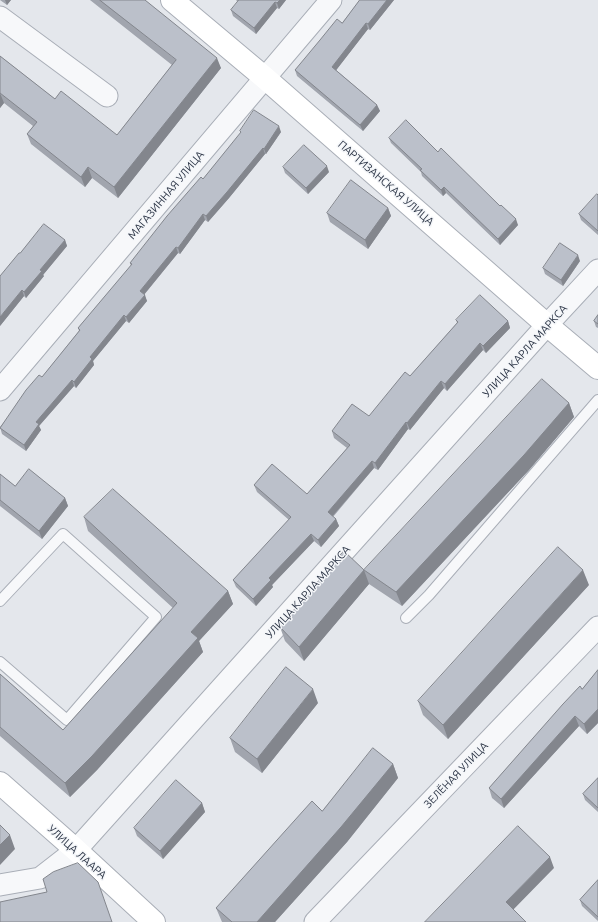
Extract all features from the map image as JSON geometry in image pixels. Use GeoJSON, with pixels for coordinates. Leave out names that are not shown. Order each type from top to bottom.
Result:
{"type":"FeatureCollection","features":[{"type":"Feature","properties":{"kind":"street","name":"ПАРТИЗАНСКАЯ УЛИЦА"},"geometry":{"type":"LineString","coordinates":[[172,0],[265,78],[598,368]]}},
{"type":"Feature","properties":{"kind":"street","name":"МАГАЗИННАЯ УЛИЦА"},"geometry":{"type":"LineString","coordinates":[[0,390],[332,0]]}},
{"type":"Feature","properties":{"kind":"street"},"geometry":{"type":"LineString","coordinates":[[0,17],[107,96]]}},
{"type":"Feature","properties":{"kind":"street","name":"УЛИЦА КАРЛА МАРКСА"},"geometry":{"type":"LineString","coordinates":[[0,885],[40,878],[76,850],[598,270]]}},
{"type":"Feature","properties":{"kind":"street","name":"ЗЕЛЁНАЯ УЛИЦА"},"geometry":{"type":"LineString","coordinates":[[315,922],[598,627]]}},
{"type":"Feature","properties":{"kind":"street","name":"УЛИЦА ЛААРА"},"geometry":{"type":"LineString","coordinates":[[0,783],[154,922]]}},
{"type":"Feature","properties":{"kind":"lane"},"geometry":{"type":"LineString","coordinates":[[406,618],[429,595],[598,400]]}},
{"type":"Feature","properties":{"kind":"lane"},"geometry":{"type":"LineString","coordinates":[[0,601],[63,534],[156,617],[67,720],[0,662]]}},
{"type":"Feature","properties":{"kind":"building"},"geometry":{"type":"Polygon","coordinates":[[[100,0],[145,0],[217,58],[114,187],[88,167],[81,177],[27,134],[37,122],[0,93],[0,56],[55,99],[61,91],[117,135],[176,60],[100,0]]]}},
{"type":"Feature","properties":{"kind":"building"},"geometry":{"type":"Polygon","coordinates":[[[239,0],[280,0],[277,3],[275,2],[254,28],[231,10],[239,0]]]}},
{"type":"Feature","properties":{"kind":"building"},"geometry":{"type":"Polygon","coordinates":[[[360,0],[387,0],[368,24],[366,23],[332,67],[377,105],[360,125],[295,70],[337,19],[342,23],[360,0]]]}},
{"type":"Feature","properties":{"kind":"building"},"geometry":{"type":"Polygon","coordinates":[[[254,110],[279,126],[264,149],[263,148],[206,216],[203,214],[178,248],[176,247],[140,291],[145,295],[126,317],[124,315],[90,357],[92,359],[74,382],[72,380],[36,422],[39,424],[24,445],[0,428],[26,390],[39,375],[42,377],[80,330],[78,328],[132,264],[130,263],[167,216],[201,177],[203,179],[241,132],[240,131],[254,110]]]}},
{"type":"Feature","properties":{"kind":"building"},"geometry":{"type":"Polygon","coordinates":[[[406,120],[438,152],[441,148],[500,206],[501,205],[516,219],[498,239],[444,187],[441,190],[420,170],[422,169],[389,138],[406,120]]]}},
{"type":"Feature","properties":{"kind":"building"},"geometry":{"type":"Polygon","coordinates":[[[304,145],[327,166],[306,188],[283,167],[304,145]]]}},
{"type":"Feature","properties":{"kind":"building"},"geometry":{"type":"Polygon","coordinates":[[[351,180],[388,208],[365,240],[327,213],[351,180]]]}},
{"type":"Feature","properties":{"kind":"building"},"geometry":{"type":"Polygon","coordinates":[[[597,194],[598,195],[598,231],[579,214],[597,194]]]}},
{"type":"Feature","properties":{"kind":"building"},"geometry":{"type":"Polygon","coordinates":[[[44,224],[65,240],[40,270],[42,271],[24,292],[22,290],[0,317],[0,276],[44,224]]]}},
{"type":"Feature","properties":{"kind":"building"},"geometry":{"type":"Polygon","coordinates":[[[560,243],[578,255],[561,280],[543,268],[560,243]]]}},
{"type":"Feature","properties":{"kind":"building"},"geometry":{"type":"Polygon","coordinates":[[[480,295],[508,321],[483,346],[480,343],[445,384],[441,381],[407,423],[406,422],[375,463],[372,461],[328,512],[336,519],[318,540],[311,534],[269,578],[271,580],[253,599],[233,580],[291,517],[254,485],[272,464],[307,494],[350,445],[332,431],[352,404],[369,416],[405,372],[410,376],[458,322],[456,320],[480,295]]]}},
{"type":"Feature","properties":{"kind":"building"},"geometry":{"type":"Polygon","coordinates":[[[598,315],[598,324],[594,321],[598,315]]]}},
{"type":"Feature","properties":{"kind":"building"},"geometry":{"type":"Polygon","coordinates":[[[542,379],[569,403],[524,455],[396,592],[364,570],[542,379]]]}},
{"type":"Feature","properties":{"kind":"building"},"geometry":{"type":"Polygon","coordinates":[[[29,469],[65,498],[39,531],[0,500],[0,474],[15,486],[29,469]]]}},
{"type":"Feature","properties":{"kind":"building"},"geometry":{"type":"Polygon","coordinates":[[[113,489],[228,591],[191,632],[198,638],[92,756],[65,783],[0,727],[0,674],[63,730],[177,603],[84,517],[113,489]]]}},
{"type":"Feature","properties":{"kind":"building"},"geometry":{"type":"Polygon","coordinates":[[[558,547],[583,570],[443,725],[418,701],[558,547]]]}},
{"type":"Feature","properties":{"kind":"building"},"geometry":{"type":"Polygon","coordinates":[[[344,551],[364,570],[299,647],[280,627],[344,551]]]}},
{"type":"Feature","properties":{"kind":"building"},"geometry":{"type":"Polygon","coordinates":[[[286,667],[313,689],[257,759],[230,738],[286,667]]]}},
{"type":"Feature","properties":{"kind":"building"},"geometry":{"type":"Polygon","coordinates":[[[598,670],[598,709],[584,724],[575,716],[501,799],[489,788],[563,704],[580,686],[582,689],[598,670]]]}},
{"type":"Feature","properties":{"kind":"building"},"geometry":{"type":"Polygon","coordinates":[[[373,748],[393,764],[341,827],[257,922],[232,922],[216,908],[312,801],[322,811],[373,748]]]}},
{"type":"Feature","properties":{"kind":"building"},"geometry":{"type":"Polygon","coordinates":[[[598,778],[598,808],[583,794],[598,778]]]}},
{"type":"Feature","properties":{"kind":"building"},"geometry":{"type":"Polygon","coordinates":[[[176,780],[202,803],[160,851],[134,828],[176,780]]]}},
{"type":"Feature","properties":{"kind":"building"},"geometry":{"type":"Polygon","coordinates":[[[0,825],[10,835],[0,845],[0,825]]]}},
{"type":"Feature","properties":{"kind":"building"},"geometry":{"type":"Polygon","coordinates":[[[518,826],[550,857],[506,902],[526,922],[425,922],[518,826]]]}},
{"type":"Feature","properties":{"kind":"building"},"geometry":{"type":"Polygon","coordinates":[[[78,863],[98,882],[112,922],[0,922],[0,902],[47,892],[43,879],[53,872],[78,863]]]}},
{"type":"Feature","properties":{"kind":"building"},"geometry":{"type":"Polygon","coordinates":[[[598,880],[598,917],[580,900],[598,880]]]}}]}
